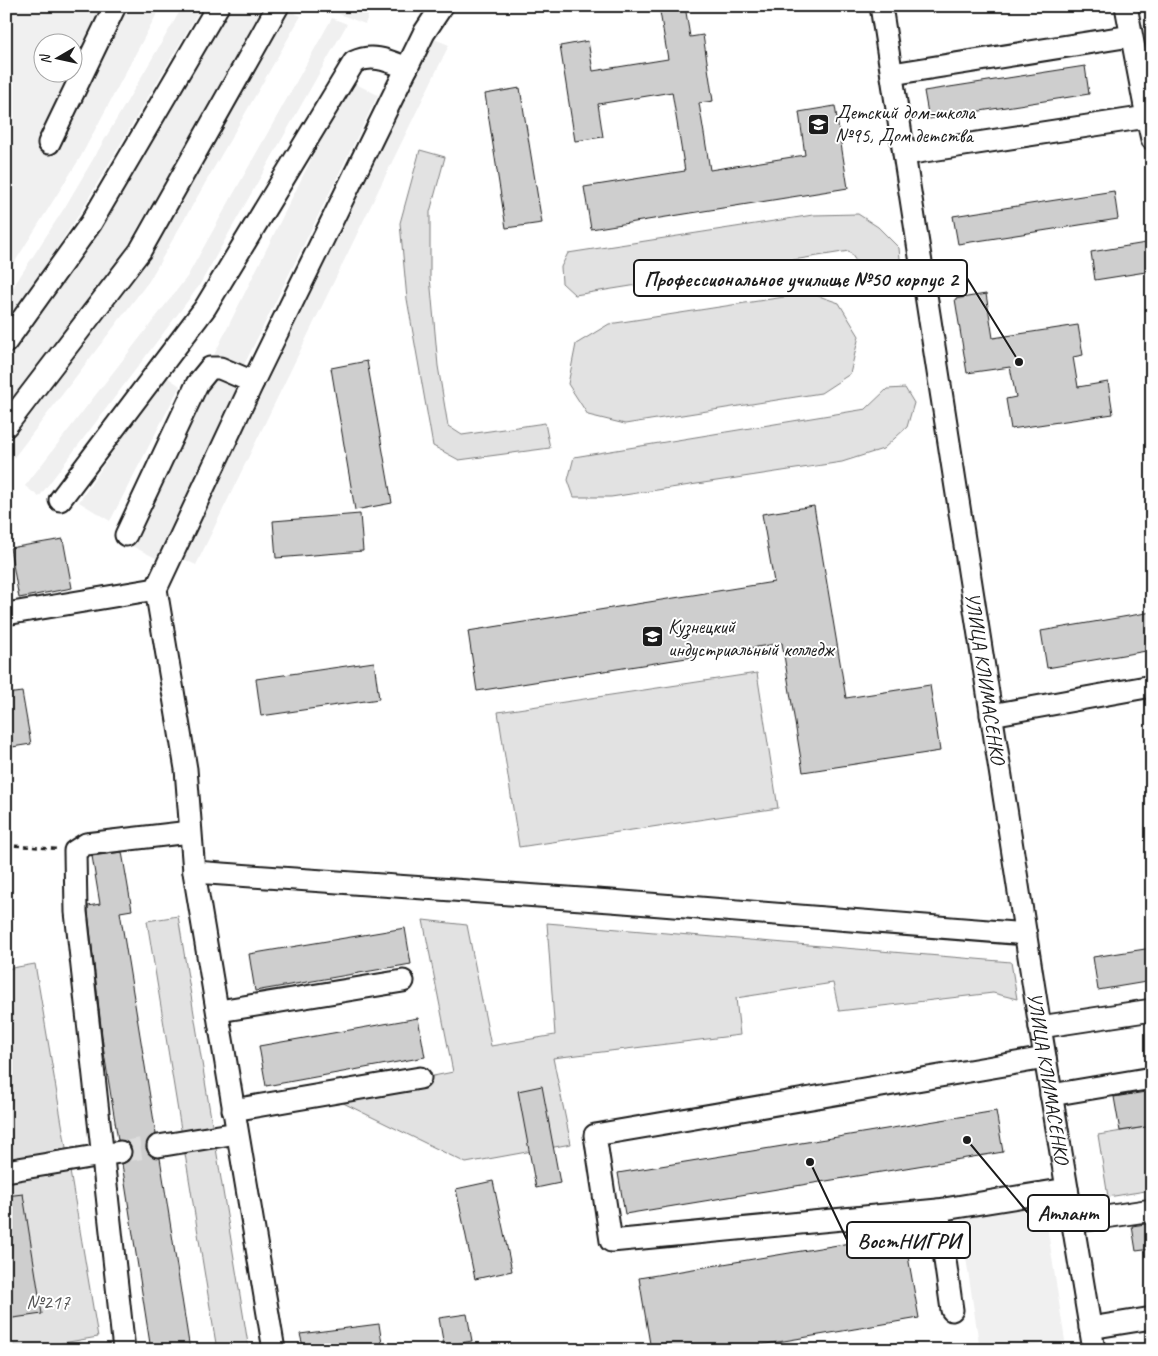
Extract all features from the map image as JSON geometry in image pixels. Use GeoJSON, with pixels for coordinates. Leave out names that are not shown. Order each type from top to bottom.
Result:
{"type":"FeatureCollection","features":[{"type":"Feature","properties":{"kind":"street"},"geometry":{"type":"LineString","coordinates":[[49,143],[115,6]]}},
{"type":"Feature","properties":{"kind":"street"},"geometry":{"type":"LineString","coordinates":[[6,342],[91,223],[218,6]]}},
{"type":"Feature","properties":{"kind":"street"},"geometry":{"type":"LineString","coordinates":[[274,1350],[237,1133],[219,1011],[194,872],[186,770],[156,589],[253,382],[424,33],[442,6]]}},
{"type":"Feature","properties":{"kind":"street","name":"УЛИЦА КЛИМАСЕНКО"},"geometry":{"type":"LineString","coordinates":[[882,6],[1040,1027],[1094,1350]]}},
{"type":"Feature","properties":{"kind":"street"},"geometry":{"type":"LineString","coordinates":[[1126,6],[1146,117],[1152,139]]}},
{"type":"Feature","properties":{"kind":"street"},"geometry":{"type":"LineString","coordinates":[[6,426],[140,251],[273,8]]}},
{"type":"Feature","properties":{"kind":"street"},"geometry":{"type":"LineString","coordinates":[[892,74],[1131,36]]}},
{"type":"Feature","properties":{"kind":"street"},"geometry":{"type":"LineString","coordinates":[[60,500],[205,308],[354,62],[364,57],[379,58],[407,68]]}},
{"type":"Feature","properties":{"kind":"street"},"geometry":{"type":"LineString","coordinates":[[905,154],[1146,117]]}},
{"type":"Feature","properties":{"kind":"street"},"geometry":{"type":"LineString","coordinates":[[126,535],[197,384],[210,368],[220,368],[253,382]]}},
{"type":"Feature","properties":{"kind":"street"},"geometry":{"type":"LineString","coordinates":[[6,614],[156,589]]}},
{"type":"Feature","properties":{"kind":"street"},"geometry":{"type":"LineString","coordinates":[[991,715],[1152,686]]}},
{"type":"Feature","properties":{"kind":"street"},"geometry":{"type":"LineString","coordinates":[[124,1350],[112,1154],[76,912],[75,850],[86,844],[190,832]]}},
{"type":"Feature","properties":{"kind":"street"},"geometry":{"type":"LineString","coordinates":[[194,872],[602,900],[1026,934]]}},
{"type":"Feature","properties":{"kind":"street"},"geometry":{"type":"LineString","coordinates":[[219,1011],[403,980]]}},
{"type":"Feature","properties":{"kind":"street"},"geometry":{"type":"LineString","coordinates":[[1040,1027],[1152,1010]]}},
{"type":"Feature","properties":{"kind":"street"},"geometry":{"type":"LineString","coordinates":[[1045,1058],[594,1135],[611,1241],[938,1210],[1067,1189]]}},
{"type":"Feature","properties":{"kind":"street"},"geometry":{"type":"LineString","coordinates":[[234,1110],[420,1078]]}},
{"type":"Feature","properties":{"kind":"street"},"geometry":{"type":"LineString","coordinates":[[1051,1095],[1152,1078]]}},
{"type":"Feature","properties":{"kind":"street"},"geometry":{"type":"LineString","coordinates":[[158,1146],[237,1133]]}},
{"type":"Feature","properties":{"kind":"street"},"geometry":{"type":"LineString","coordinates":[[6,1171],[112,1154]]}},
{"type":"Feature","properties":{"kind":"street"},"geometry":{"type":"LineString","coordinates":[[938,1210],[952,1310]]}},
{"type":"Feature","properties":{"kind":"street"},"geometry":{"type":"LineString","coordinates":[[1072,1222],[1152,1210]]}},
{"type":"Feature","properties":{"kind":"street"},"geometry":{"type":"LineString","coordinates":[[1090,1328],[1152,1318]]}},
{"type":"Feature","properties":{"kind":"path"},"geometry":{"type":"LineString","coordinates":[[6,845],[75,850]]}},
{"type":"Feature","properties":{"kind":"shaded area"},"geometry":{"type":"Polygon","coordinates":[[[6,6],[161,6],[80,158],[6,276],[6,6]]]}},
{"type":"Feature","properties":{"kind":"shaded area"},"geometry":{"type":"Polygon","coordinates":[[[183,6],[202,6],[78,216],[6,325],[6,298],[65,207],[183,6]]]}},
{"type":"Feature","properties":{"kind":"shaded area"},"geometry":{"type":"Polygon","coordinates":[[[224,6],[251,6],[262,12],[128,245],[6,409],[6,356],[97,230],[224,6]]]}},
{"type":"Feature","properties":{"kind":"shaded area"},"geometry":{"type":"Polygon","coordinates":[[[336,6],[372,6],[365,24],[334,12],[336,6]]]}},
{"type":"Feature","properties":{"kind":"shaded area"},"geometry":{"type":"Polygon","coordinates":[[[285,9],[301,16],[149,281],[6,468],[6,439],[136,272],[285,9]]]}},
{"type":"Feature","properties":{"kind":"shaded area"},"geometry":{"type":"Polygon","coordinates":[[[332,18],[347,24],[199,286],[39,497],[25,486],[187,277],[332,18]]]}},
{"type":"Feature","properties":{"kind":"shaded area"},"geometry":{"type":"Polygon","coordinates":[[[434,39],[449,45],[196,565],[182,558],[434,39]]]}},
{"type":"Feature","properties":{"kind":"shaded area"},"geometry":{"type":"Polygon","coordinates":[[[350,81],[378,95],[242,369],[214,355],[350,81]]]}},
{"type":"Feature","properties":{"kind":"shaded area"},"geometry":{"type":"Polygon","coordinates":[[[211,370],[242,384],[158,559],[128,544],[211,370]]]}},
{"type":"Feature","properties":{"kind":"shaded area"},"geometry":{"type":"Polygon","coordinates":[[[164,375],[180,386],[110,521],[79,502],[164,375]]]}},
{"type":"Feature","properties":{"kind":"shaded area"},"geometry":{"type":"Polygon","coordinates":[[[1044,1206],[1065,1341],[1004,1350],[980,1350],[960,1218],[1044,1206]]]}},
{"type":"Feature","properties":{"kind":"green space"},"geometry":{"type":"Polygon","coordinates":[[[420,150],[445,157],[430,212],[430,277],[438,366],[448,426],[462,435],[545,423],[550,448],[459,460],[433,446],[407,299],[400,223],[420,150]]]}},
{"type":"Feature","properties":{"kind":"green space"},"geometry":{"type":"Polygon","coordinates":[[[858,214],[878,227],[899,248],[901,269],[886,289],[870,281],[849,251],[575,295],[562,283],[561,267],[568,253],[813,215],[858,214]]]}},
{"type":"Feature","properties":{"kind":"green space"},"geometry":{"type":"Polygon","coordinates":[[[810,293],[839,303],[859,336],[850,374],[821,393],[625,424],[588,415],[568,384],[576,344],[609,324],[810,293]]]}},
{"type":"Feature","properties":{"kind":"green space"},"geometry":{"type":"Polygon","coordinates":[[[905,388],[914,403],[907,427],[883,449],[842,462],[611,497],[574,497],[568,480],[574,457],[866,409],[887,389],[905,388]]]}},
{"type":"Feature","properties":{"kind":"green space"},"geometry":{"type":"Polygon","coordinates":[[[757,673],[778,808],[519,847],[498,712],[757,673]]]}},
{"type":"Feature","properties":{"kind":"green space"},"geometry":{"type":"Polygon","coordinates":[[[178,916],[249,1350],[217,1350],[147,921],[178,916]]]}},
{"type":"Feature","properties":{"kind":"green space"},"geometry":{"type":"Polygon","coordinates":[[[423,920],[467,925],[491,1046],[555,1035],[547,923],[1011,962],[1017,999],[993,993],[839,1011],[833,983],[736,998],[740,1035],[553,1058],[571,1144],[466,1163],[331,1097],[453,1072],[423,920]]]}},
{"type":"Feature","properties":{"kind":"green space","name":"№217"},"geometry":{"type":"Polygon","coordinates":[[[35,964],[98,1337],[21,1350],[6,1350],[6,969],[35,964]]]}},
{"type":"Feature","properties":{"kind":"green space"},"geometry":{"type":"Polygon","coordinates":[[[1152,1126],[1152,1190],[1108,1197],[1098,1135],[1152,1126]]]}},
{"type":"Feature","properties":{"kind":"building","name":"Детский дом-школа №95, Дом детства"},"geometry":{"type":"Polygon","coordinates":[[[659,6],[685,6],[690,37],[703,35],[713,101],[699,103],[710,170],[805,155],[799,112],[835,106],[848,188],[591,229],[584,187],[685,171],[672,92],[598,104],[603,137],[575,141],[560,46],[588,41],[593,71],[668,59],[659,6]]]}},
{"type":"Feature","properties":{"kind":"building"},"geometry":{"type":"Polygon","coordinates":[[[1085,66],[1089,94],[929,119],[924,91],[1085,66]]]}},
{"type":"Feature","properties":{"kind":"building"},"geometry":{"type":"Polygon","coordinates":[[[520,88],[542,223],[506,228],[485,94],[520,88]]]}},
{"type":"Feature","properties":{"kind":"building"},"geometry":{"type":"Polygon","coordinates":[[[1114,191],[1118,219],[958,244],[953,216],[1114,191]]]}},
{"type":"Feature","properties":{"kind":"building"},"geometry":{"type":"Polygon","coordinates":[[[1152,242],[1152,271],[1095,280],[1091,252],[1152,242]]]}},
{"type":"Feature","properties":{"kind":"building"},"geometry":{"type":"Polygon","coordinates":[[[986,294],[993,338],[1078,325],[1083,355],[1073,357],[1078,387],[1108,382],[1113,414],[1011,429],[1006,399],[1016,397],[1010,367],[967,373],[955,299],[986,294]]]}},
{"type":"Feature","properties":{"kind":"building"},"geometry":{"type":"Polygon","coordinates":[[[367,361],[392,503],[355,510],[331,368],[367,361]]]}},
{"type":"Feature","properties":{"kind":"building","name":"Кузнецкий индустриальный колледж"},"geometry":{"type":"Polygon","coordinates":[[[814,506],[846,698],[930,685],[940,751],[803,772],[782,643],[477,691],[468,631],[774,582],[762,514],[814,506]]]}},
{"type":"Feature","properties":{"kind":"building"},"geometry":{"type":"Polygon","coordinates":[[[360,514],[363,551],[276,558],[273,521],[360,514]]]}},
{"type":"Feature","properties":{"kind":"building"},"geometry":{"type":"Polygon","coordinates":[[[63,539],[72,588],[19,598],[10,548],[63,539]]]}},
{"type":"Feature","properties":{"kind":"building"},"geometry":{"type":"Polygon","coordinates":[[[1152,612],[1152,650],[1047,668],[1041,631],[1152,612]]]}},
{"type":"Feature","properties":{"kind":"building"},"geometry":{"type":"Polygon","coordinates":[[[374,662],[379,699],[261,716],[256,679],[374,662]]]}},
{"type":"Feature","properties":{"kind":"building"},"geometry":{"type":"Polygon","coordinates":[[[22,692],[31,744],[6,748],[6,694],[22,692]]]}},
{"type":"Feature","properties":{"kind":"building"},"geometry":{"type":"Polygon","coordinates":[[[122,852],[132,910],[120,912],[156,1134],[150,1137],[146,1148],[149,1154],[160,1158],[190,1350],[151,1350],[122,1164],[128,1161],[132,1150],[129,1144],[118,1140],[104,1053],[88,911],[88,906],[100,904],[92,856],[122,852]]]}},
{"type":"Feature","properties":{"kind":"building"},"geometry":{"type":"Polygon","coordinates":[[[405,928],[411,964],[255,991],[249,954],[405,928]]]}},
{"type":"Feature","properties":{"kind":"building"},"geometry":{"type":"Polygon","coordinates":[[[1152,948],[1152,981],[1098,990],[1093,957],[1152,948]]]}},
{"type":"Feature","properties":{"kind":"building"},"geometry":{"type":"Polygon","coordinates":[[[418,1018],[425,1057],[266,1086],[259,1046],[418,1018]]]}},
{"type":"Feature","properties":{"kind":"building"},"geometry":{"type":"Polygon","coordinates":[[[542,1086],[560,1183],[536,1188],[518,1091],[542,1086]]]}},
{"type":"Feature","properties":{"kind":"building"},"geometry":{"type":"Polygon","coordinates":[[[1152,1091],[1152,1126],[1120,1131],[1114,1097],[1152,1091]]]}},
{"type":"Feature","properties":{"kind":"building"},"geometry":{"type":"Polygon","coordinates":[[[996,1111],[1003,1152],[625,1214],[618,1173],[996,1111]]]}},
{"type":"Feature","properties":{"kind":"building"},"geometry":{"type":"Polygon","coordinates":[[[493,1181],[512,1271],[475,1279],[456,1189],[493,1181]]]}},
{"type":"Feature","properties":{"kind":"building"},"geometry":{"type":"Polygon","coordinates":[[[23,1194],[42,1314],[6,1319],[6,1196],[23,1194]]]}},
{"type":"Feature","properties":{"kind":"building"},"geometry":{"type":"Polygon","coordinates":[[[1152,1223],[1152,1249],[1136,1251],[1132,1226],[1152,1223]]]}},
{"type":"Feature","properties":{"kind":"building"},"geometry":{"type":"Polygon","coordinates":[[[904,1234],[919,1318],[731,1350],[651,1350],[639,1278],[904,1234]]]}},
{"type":"Feature","properties":{"kind":"building"},"geometry":{"type":"Polygon","coordinates":[[[467,1314],[472,1341],[444,1346],[439,1318],[467,1314]]]}},
{"type":"Feature","properties":{"kind":"building"},"geometry":{"type":"Polygon","coordinates":[[[379,1324],[383,1350],[304,1350],[300,1334],[379,1324]]]}},
{"type":"Feature","properties":{"kind":"tunnel"},"geometry":{"type":"LineString","coordinates":[[120,1152],[158,1146]]}},
{"type":"Feature","properties":{"kind":"place","name":"Детский дом-школа №95, Дом детства"},"geometry":{"type":"Point","coordinates":[819,124]}},
{"type":"Feature","properties":{"kind":"place","name":"Профессиональное училище №50 корпус 2"},"geometry":{"type":"Point","coordinates":[1019,362]}},
{"type":"Feature","properties":{"kind":"place","name":"Кузнецкий индустриальный колледж"},"geometry":{"type":"Point","coordinates":[652,637]}},
{"type":"Feature","properties":{"kind":"place","name":"Атлант"},"geometry":{"type":"Point","coordinates":[967,1140]}},
{"type":"Feature","properties":{"kind":"place","name":"ВостНИГРИ"},"geometry":{"type":"Point","coordinates":[810,1162]}}]}
